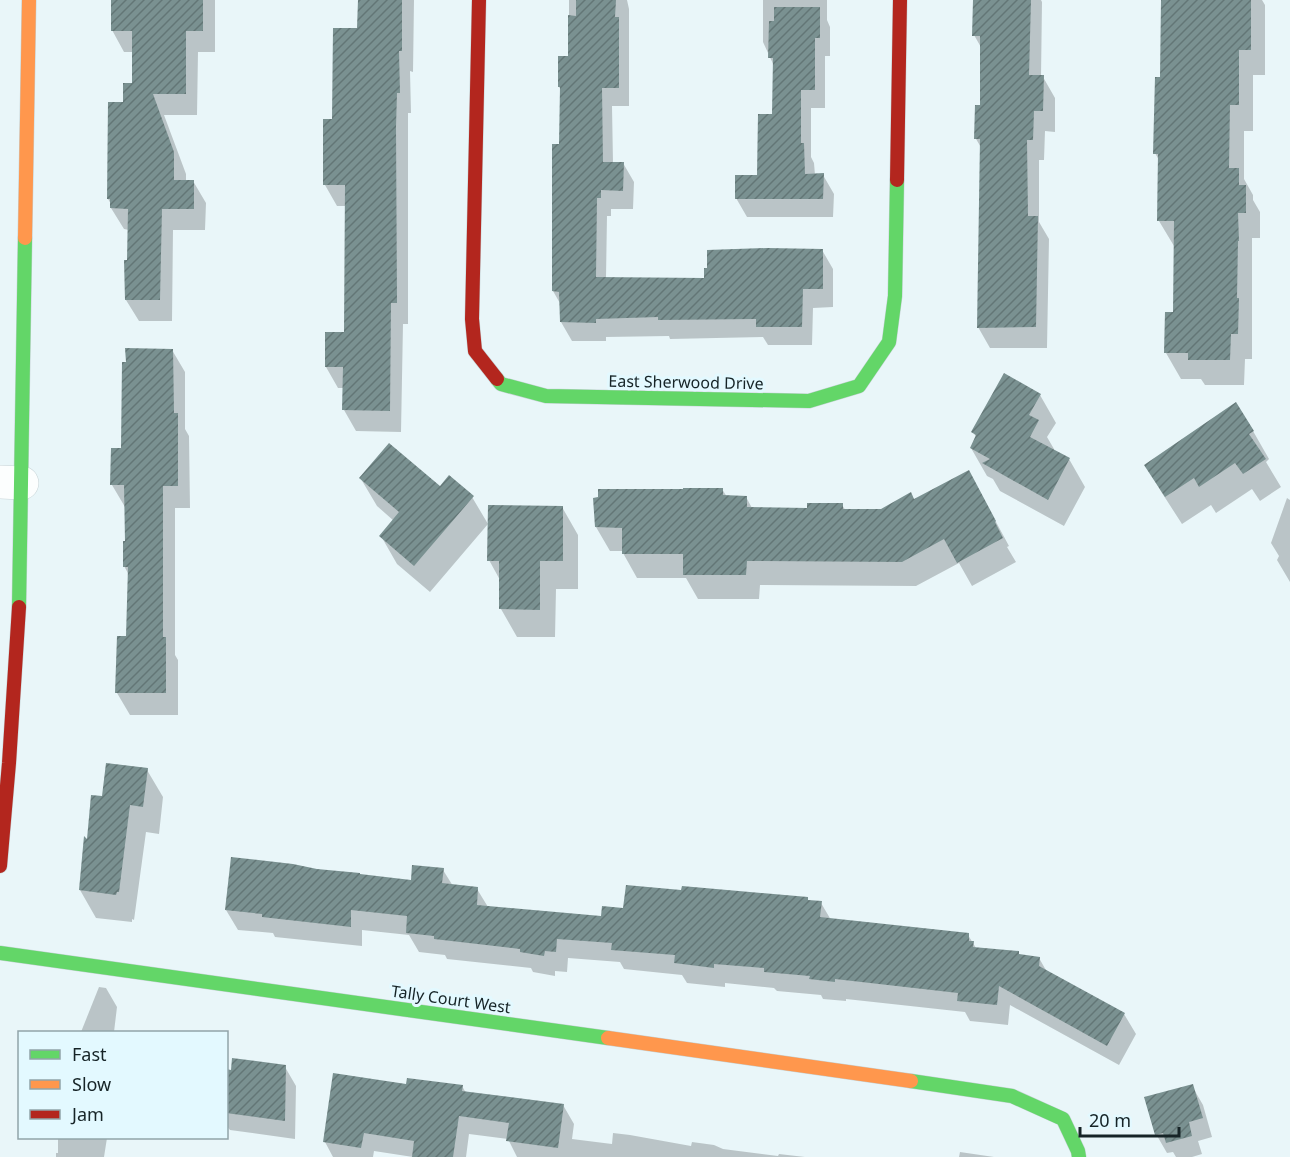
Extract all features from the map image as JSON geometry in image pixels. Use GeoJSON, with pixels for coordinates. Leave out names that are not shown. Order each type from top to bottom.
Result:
{"type":"FeatureCollection","features":[{"type":"Feature","properties":{"kind":"street"},"geometry":{"type":"LineString","coordinates":[[0,866],[19,604],[11,482],[29,0]]}},
{"type":"Feature","properties":{"kind":"street","name":"East Sherwood Drive"},"geometry":{"type":"LineString","coordinates":[[479,0],[472,319],[475,351],[501,384],[546,396],[809,401],[859,386],[889,342],[895,296],[900,0]]}},
{"type":"Feature","properties":{"kind":"street","name":"Tally Court West"},"geometry":{"type":"LineString","coordinates":[[0,953],[687,1048],[1012,1096],[1063,1119],[1079,1157]]}},
{"type":"Feature","properties":{"kind":"building"},"geometry":{"type":"Polygon","coordinates":[[[111,0],[203,0],[203,31],[186,31],[186,94],[153,94],[174,152],[174,180],[194,180],[194,209],[162,209],[160,300],[125,300],[124,260],[127,260],[128,209],[110,208],[110,199],[107,199],[108,102],[123,102],[123,83],[132,83],[132,31],[111,31],[111,0]]]}},
{"type":"Feature","properties":{"kind":"building"},"geometry":{"type":"Polygon","coordinates":[[[358,0],[402,0],[402,51],[399,51],[400,93],[397,93],[396,127],[397,303],[391,303],[390,411],[342,410],[343,367],[325,367],[325,332],[344,332],[345,185],[323,185],[323,119],[332,119],[333,28],[357,28],[358,0]]]}},
{"type":"Feature","properties":{"kind":"building"},"geometry":{"type":"Polygon","coordinates":[[[576,0],[616,0],[615,17],[619,17],[619,88],[602,88],[603,162],[624,162],[623,191],[601,190],[601,198],[597,198],[596,277],[704,278],[704,268],[707,268],[707,250],[823,249],[823,289],[803,289],[802,327],[756,327],[756,319],[658,320],[658,317],[596,319],[596,323],[560,322],[559,292],[552,291],[552,144],[559,144],[558,56],[568,56],[568,15],[576,16],[576,0]]]}},
{"type":"Feature","properties":{"kind":"building"},"geometry":{"type":"Polygon","coordinates":[[[973,0],[1031,0],[1029,75],[1044,75],[1043,111],[1034,111],[1033,140],[1027,140],[1028,216],[1038,216],[1036,327],[977,328],[980,139],[974,139],[975,105],[980,105],[980,36],[972,36],[973,0]]]}},
{"type":"Feature","properties":{"kind":"building"},"geometry":{"type":"Polygon","coordinates":[[[1161,0],[1251,0],[1251,50],[1239,50],[1239,105],[1230,105],[1229,168],[1239,168],[1239,185],[1246,185],[1246,213],[1238,213],[1238,334],[1231,334],[1230,360],[1188,360],[1188,353],[1164,353],[1165,312],[1173,312],[1174,221],[1157,221],[1158,154],[1153,154],[1155,77],[1160,77],[1161,0]]]}},
{"type":"Feature","properties":{"kind":"building"},"geometry":{"type":"Polygon","coordinates":[[[774,7],[820,7],[820,38],[815,38],[815,90],[801,90],[801,143],[804,143],[805,174],[824,173],[823,199],[735,199],[735,175],[757,175],[758,114],[772,114],[773,58],[768,58],[769,21],[774,21],[774,7]]]}},
{"type":"Feature","properties":{"kind":"building"},"geometry":{"type":"Polygon","coordinates":[[[125,348],[173,349],[174,413],[178,413],[178,486],[163,486],[163,637],[166,637],[166,693],[115,693],[117,636],[126,636],[128,567],[123,567],[124,485],[110,485],[111,448],[121,448],[122,362],[126,362],[125,348]]]}},
{"type":"Feature","properties":{"kind":"building"},"geometry":{"type":"Polygon","coordinates":[[[1004,373],[1041,394],[1029,415],[1039,420],[1030,437],[1070,458],[1048,500],[982,463],[990,459],[970,448],[976,435],[971,432],[1004,373]]]}},
{"type":"Feature","properties":{"kind":"building"},"geometry":{"type":"Polygon","coordinates":[[[1236,402],[1254,431],[1249,434],[1266,459],[1243,474],[1235,463],[1199,487],[1194,478],[1165,497],[1144,465],[1236,402]]]}},
{"type":"Feature","properties":{"kind":"building"},"geometry":{"type":"Polygon","coordinates":[[[389,443],[440,486],[449,475],[474,496],[414,566],[379,536],[399,512],[359,478],[389,443]]]}},
{"type":"Feature","properties":{"kind":"building"},"geometry":{"type":"Polygon","coordinates":[[[969,470],[1003,538],[957,563],[944,539],[902,562],[747,561],[746,575],[683,575],[683,554],[622,554],[622,528],[595,527],[593,498],[598,497],[598,489],[723,488],[723,495],[747,496],[747,507],[807,508],[807,503],[843,503],[843,509],[881,509],[911,492],[914,499],[969,470]]]}},
{"type":"Feature","properties":{"kind":"building"},"geometry":{"type":"Polygon","coordinates":[[[488,505],[563,506],[563,561],[540,561],[540,610],[499,609],[499,561],[487,561],[488,505]]]}},
{"type":"Feature","properties":{"kind":"building"},"geometry":{"type":"Polygon","coordinates":[[[106,763],[148,768],[143,807],[130,805],[119,892],[116,895],[79,890],[84,836],[87,839],[91,795],[102,796],[106,763]]]}},
{"type":"Feature","properties":{"kind":"building"},"geometry":{"type":"Polygon","coordinates":[[[231,857],[411,880],[412,865],[444,868],[442,883],[478,887],[477,905],[601,916],[602,906],[623,908],[626,885],[681,890],[682,886],[808,897],[808,900],[822,901],[820,917],[969,933],[969,941],[974,941],[973,947],[1019,951],[1019,954],[1040,957],[1039,966],[1125,1013],[1107,1046],[999,986],[997,1005],[957,1001],[958,993],[835,979],[835,982],[809,979],[810,976],[764,972],[764,968],[714,964],[714,968],[674,963],[675,955],[611,950],[612,943],[557,939],[556,952],[545,951],[544,956],[520,952],[520,949],[434,939],[434,936],[406,933],[407,916],[351,910],[351,927],[262,917],[262,914],[225,910],[231,857]]]}},
{"type":"Feature","properties":{"kind":"building"},"geometry":{"type":"Polygon","coordinates":[[[232,1058],[286,1065],[285,1121],[228,1113],[228,1069],[231,1070],[232,1058]]]}},
{"type":"Feature","properties":{"kind":"building"},"geometry":{"type":"Polygon","coordinates":[[[333,1073],[406,1084],[407,1078],[463,1085],[462,1091],[564,1104],[558,1148],[506,1141],[509,1123],[459,1116],[453,1157],[412,1157],[414,1141],[364,1133],[361,1148],[323,1142],[333,1073]]]}},
{"type":"Feature","properties":{"kind":"building"},"geometry":{"type":"Polygon","coordinates":[[[1193,1084],[1203,1118],[1189,1122],[1192,1136],[1166,1143],[1163,1133],[1155,1135],[1144,1097],[1193,1084]]]}},
{"type":"Feature","properties":{"kind":"traffic: fast"},"geometry":{"type":"LineString","coordinates":[[497,379],[501,384],[546,396],[809,401],[859,386],[889,342],[895,296],[897,180]]}},
{"type":"Feature","properties":{"kind":"traffic: fast"},"geometry":{"type":"LineString","coordinates":[[19,607],[25,238]]}},
{"type":"Feature","properties":{"kind":"traffic: fast"},"geometry":{"type":"LineString","coordinates":[[0,953],[608,1038]]}},
{"type":"Feature","properties":{"kind":"traffic: fast"},"geometry":{"type":"LineString","coordinates":[[911,1081],[1012,1096],[1063,1119],[1079,1157]]}},
{"type":"Feature","properties":{"kind":"traffic: slow"},"geometry":{"type":"LineString","coordinates":[[25,238],[29,0]]}},
{"type":"Feature","properties":{"kind":"traffic: slow"},"geometry":{"type":"LineString","coordinates":[[608,1038],[911,1081]]}},
{"type":"Feature","properties":{"kind":"traffic: jam"},"geometry":{"type":"LineString","coordinates":[[479,0],[472,319],[475,351],[497,379]]}},
{"type":"Feature","properties":{"kind":"traffic: jam"},"geometry":{"type":"LineString","coordinates":[[897,180],[900,0]]}},
{"type":"Feature","properties":{"kind":"traffic: jam"},"geometry":{"type":"LineString","coordinates":[[0,866],[19,607]]}}]}
